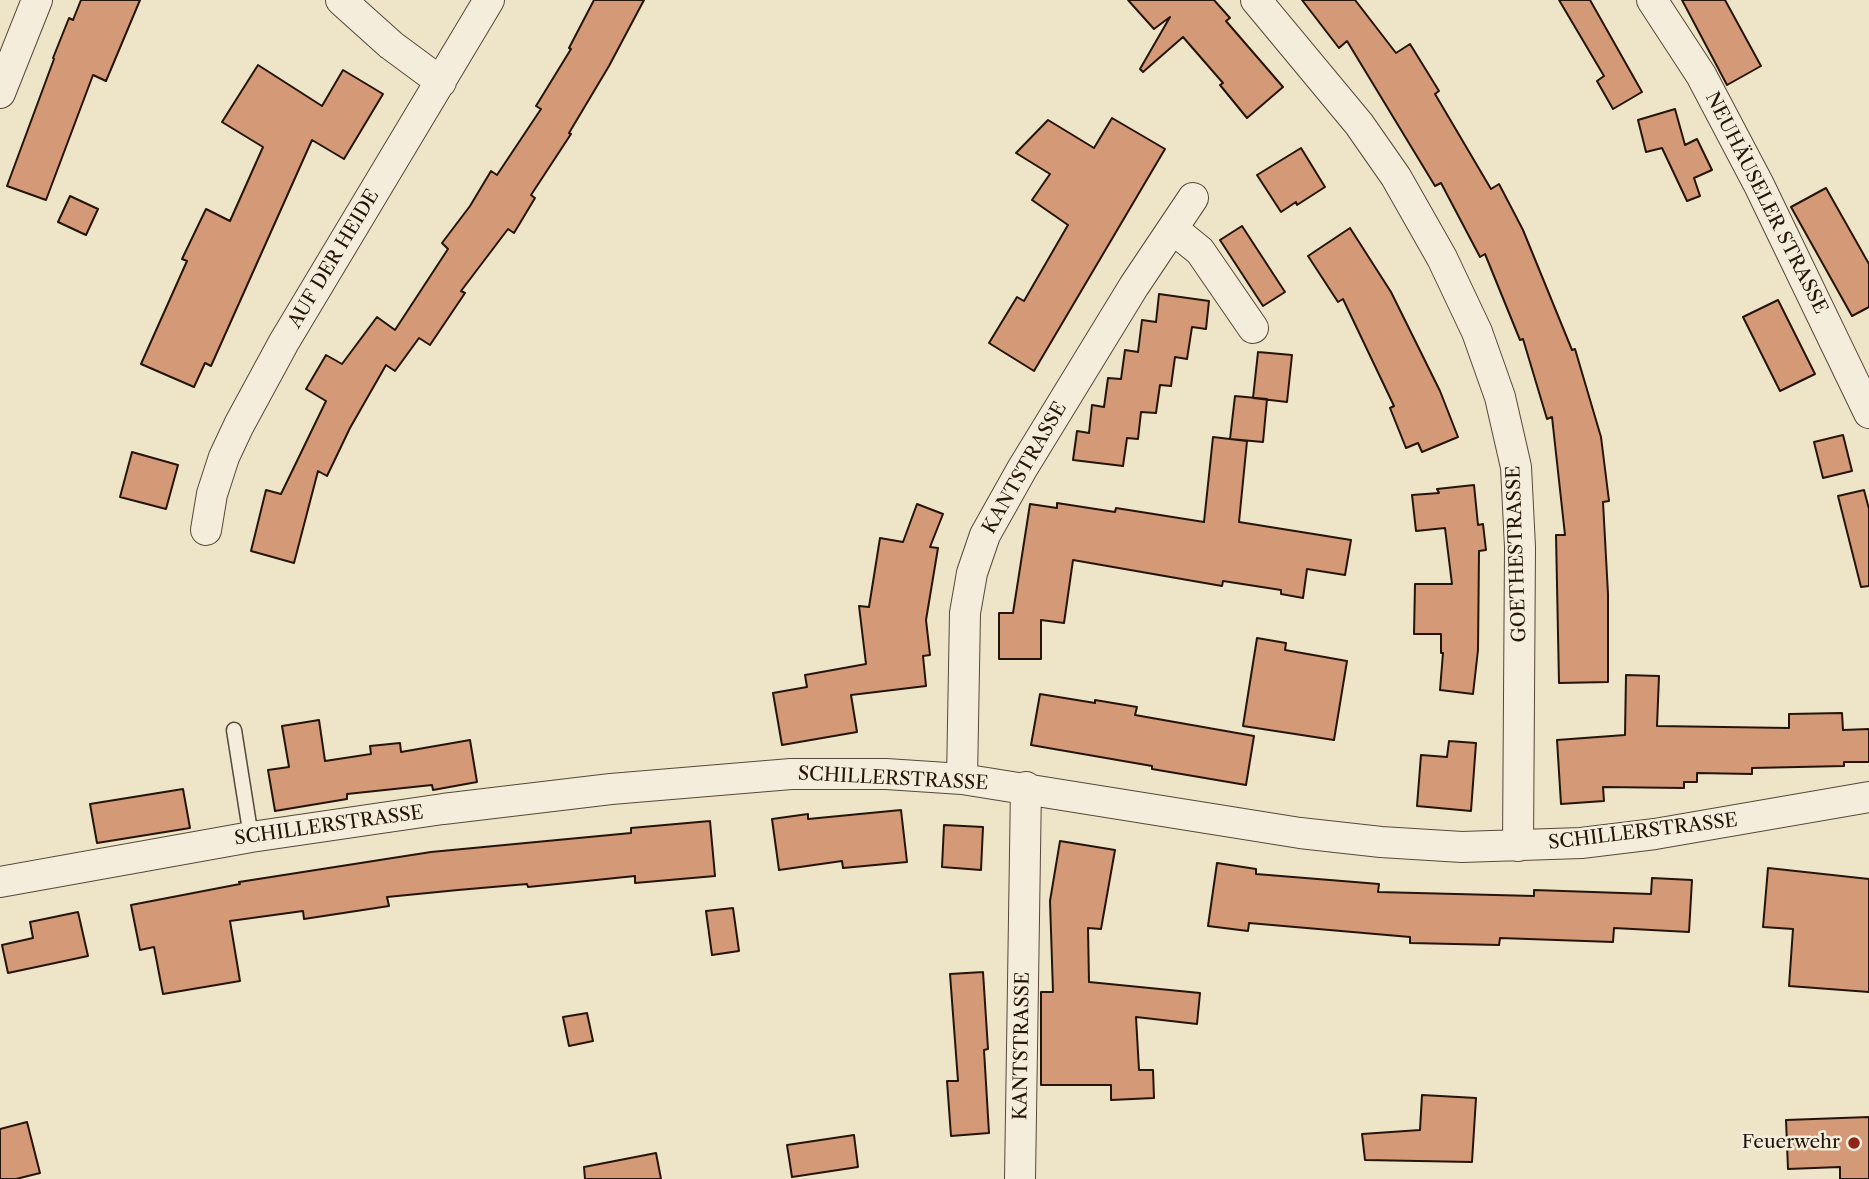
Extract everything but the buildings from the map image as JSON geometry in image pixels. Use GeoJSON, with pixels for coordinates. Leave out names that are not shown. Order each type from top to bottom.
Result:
{"type":"FeatureCollection","features":[{"type":"Feature","properties":{"kind":"street"},"geometry":{"type":"LineString","coordinates":[[0,93],[37,0]]}},
{"type":"Feature","properties":{"kind":"street"},"geometry":{"type":"LineString","coordinates":[[341,0],[391,45],[441,82]]}},
{"type":"Feature","properties":{"kind":"street","name":"AUF DER HEIDE"},"geometry":{"type":"LineString","coordinates":[[206,530],[212,494],[223,457],[239,425],[284,342],[489,0]]}},
{"type":"Feature","properties":{"kind":"street","name":"GOETHESTRASSE"},"geometry":{"type":"LineString","coordinates":[[1256,0],[1359,124],[1396,177],[1442,258],[1477,332],[1500,397],[1516,467],[1520,547],[1518,846]]}},
{"type":"Feature","properties":{"kind":"street","name":"NEUHÄUSELER STRASSE"},"geometry":{"type":"LineString","coordinates":[[1652,0],[1701,75],[1759,185],[1869,413]]}},
{"type":"Feature","properties":{"kind":"street","name":"KANTSTRASSE"},"geometry":{"type":"LineString","coordinates":[[961,779],[965,613],[972,573],[985,535],[1022,469],[1134,286],[1193,198]]}},
{"type":"Feature","properties":{"kind":"street"},"geometry":{"type":"LineString","coordinates":[[1173,229],[1199,251],[1253,328]]}},
{"type":"Feature","properties":{"kind":"street","name":"SCHILLERSTRASSE"},"geometry":{"type":"LineString","coordinates":[[0,883],[251,837],[443,809],[710,779],[791,774],[886,774],[961,779],[1300,833],[1462,847],[1581,843],[1655,834],[1869,797]]}},
{"type":"Feature","properties":{"kind":"street","name":"KANTSTRASSE"},"geometry":{"type":"LineString","coordinates":[[1020,1179],[1026,788]]}},
{"type":"Feature","properties":{"kind":"lane"},"geometry":{"type":"LineString","coordinates":[[234,730],[251,837]]}},
{"type":"Feature","properties":{"kind":"place","name":"Feuerwehr"},"geometry":{"type":"Point","coordinates":[1854,1143]}}]}
